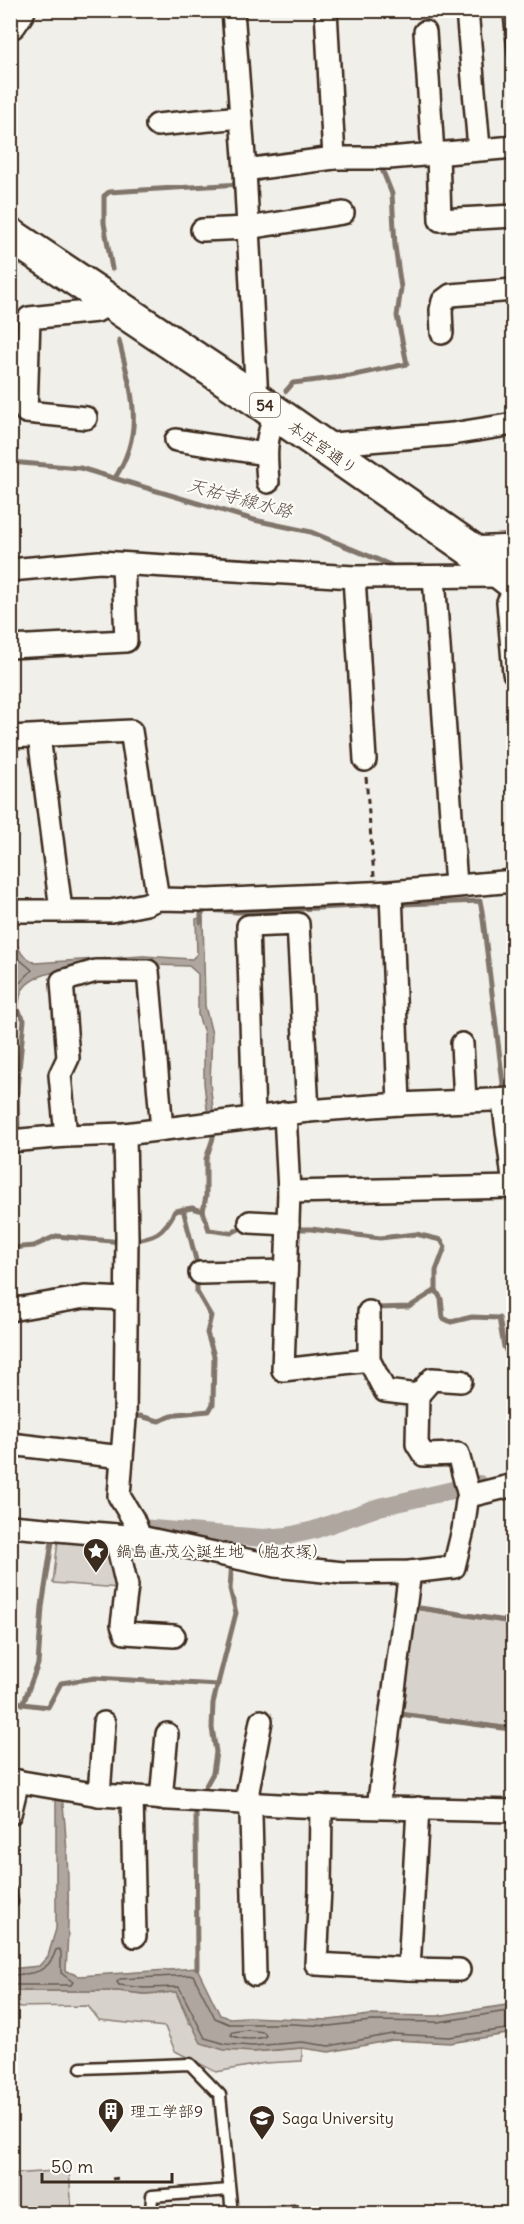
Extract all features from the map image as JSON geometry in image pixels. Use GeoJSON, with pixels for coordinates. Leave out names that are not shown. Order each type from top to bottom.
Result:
{"type":"FeatureCollection","features":[{"type":"Feature","properties":{"kind":"main road"},"geometry":{"type":"LineString","coordinates":[[10,22],[18,10]]}},
{"type":"Feature","properties":{"kind":"main road","name":"本庄宮通り"},"geometry":{"type":"LineString","coordinates":[[10,234],[267,407],[469,548],[511,574]]}},
{"type":"Feature","properties":{"kind":"street"},"geometry":{"type":"LineString","coordinates":[[233,10],[248,228],[269,430],[266,454],[268,482]]}},
{"type":"Feature","properties":{"kind":"street"},"geometry":{"type":"LineString","coordinates":[[326,10],[334,158]]}},
{"type":"Feature","properties":{"kind":"street"},"geometry":{"type":"LineString","coordinates":[[466,10],[479,148]]}},
{"type":"Feature","properties":{"kind":"street"},"geometry":{"type":"LineString","coordinates":[[425,32],[440,220],[513,216]]}},
{"type":"Feature","properties":{"kind":"street"},"geometry":{"type":"LineString","coordinates":[[157,125],[241,117]]}},
{"type":"Feature","properties":{"kind":"street"},"geometry":{"type":"LineString","coordinates":[[246,180],[334,158],[389,158],[479,148],[513,147]]}},
{"type":"Feature","properties":{"kind":"street"},"geometry":{"type":"LineString","coordinates":[[202,230],[248,228],[343,213]]}},
{"type":"Feature","properties":{"kind":"street"},"geometry":{"type":"LineString","coordinates":[[442,333],[443,301],[451,295],[513,290]]}},
{"type":"Feature","properties":{"kind":"street"},"geometry":{"type":"LineString","coordinates":[[86,418],[26,412],[28,318],[98,311],[110,301]]}},
{"type":"Feature","properties":{"kind":"street"},"geometry":{"type":"LineString","coordinates":[[320,445],[452,434],[513,424]]}},
{"type":"Feature","properties":{"kind":"street"},"geometry":{"type":"LineString","coordinates":[[176,440],[266,454]]}},
{"type":"Feature","properties":{"kind":"street"},"geometry":{"type":"LineString","coordinates":[[10,570],[99,562],[354,577],[511,574],[508,602],[513,673]]}},
{"type":"Feature","properties":{"kind":"street"},"geometry":{"type":"LineString","coordinates":[[10,647],[126,641],[123,564]]}},
{"type":"Feature","properties":{"kind":"street"},"geometry":{"type":"LineString","coordinates":[[354,577],[365,759]]}},
{"type":"Feature","properties":{"kind":"street"},"geometry":{"type":"LineString","coordinates":[[434,577],[456,885]]}},
{"type":"Feature","properties":{"kind":"street"},"geometry":{"type":"LineString","coordinates":[[10,737],[131,731],[158,899]]}},
{"type":"Feature","properties":{"kind":"street"},"geometry":{"type":"LineString","coordinates":[[39,736],[61,910]]}},
{"type":"Feature","properties":{"kind":"street"},"geometry":{"type":"LineString","coordinates":[[10,911],[111,911],[146,904],[158,899],[208,900],[383,892],[513,881]]}},
{"type":"Feature","properties":{"kind":"street"},"geometry":{"type":"LineString","coordinates":[[383,892],[399,1104]]}},
{"type":"Feature","properties":{"kind":"street"},"geometry":{"type":"LineString","coordinates":[[254,1117],[248,926],[298,924],[308,1111]]}},
{"type":"Feature","properties":{"kind":"street"},"geometry":{"type":"LineString","coordinates":[[66,1136],[60,1075],[68,1058],[62,981],[96,972],[148,971],[162,1129]]}},
{"type":"Feature","properties":{"kind":"street"},"geometry":{"type":"LineString","coordinates":[[462,1044],[465,1101]]}},
{"type":"Feature","properties":{"kind":"street"},"geometry":{"type":"LineString","coordinates":[[10,1141],[125,1134],[308,1111],[399,1104],[508,1100],[513,1187],[289,1192]]}},
{"type":"Feature","properties":{"kind":"street"},"geometry":{"type":"LineString","coordinates":[[285,1113],[289,1192],[283,1370],[369,1360]]}},
{"type":"Feature","properties":{"kind":"street"},"geometry":{"type":"LineString","coordinates":[[125,1134],[127,1242],[124,1419],[119,1496],[136,1528]]}},
{"type":"Feature","properties":{"kind":"street"},"geometry":{"type":"LineString","coordinates":[[250,1222],[288,1229]]}},
{"type":"Feature","properties":{"kind":"street"},"geometry":{"type":"LineString","coordinates":[[200,1273],[286,1271]]}},
{"type":"Feature","properties":{"kind":"street"},"geometry":{"type":"LineString","coordinates":[[10,1310],[85,1297],[125,1299]]}},
{"type":"Feature","properties":{"kind":"street"},"geometry":{"type":"LineString","coordinates":[[369,1312],[369,1360],[385,1392],[418,1395]]}},
{"type":"Feature","properties":{"kind":"street"},"geometry":{"type":"LineString","coordinates":[[10,1526],[115,1535],[136,1528],[231,1557],[275,1566],[343,1573],[410,1572],[454,1567],[463,1530],[468,1490],[458,1454],[424,1455],[417,1444],[418,1395],[432,1379],[461,1381]]}},
{"type":"Feature","properties":{"kind":"street"},"geometry":{"type":"LineString","coordinates":[[10,1444],[122,1456]]}},
{"type":"Feature","properties":{"kind":"street"},"geometry":{"type":"LineString","coordinates":[[468,1490],[513,1485]]}},
{"type":"Feature","properties":{"kind":"street"},"geometry":{"type":"LineString","coordinates":[[115,1535],[127,1586],[122,1625],[125,1633],[174,1636]]}},
{"type":"Feature","properties":{"kind":"street"},"geometry":{"type":"LineString","coordinates":[[378,1807],[410,1572]]}},
{"type":"Feature","properties":{"kind":"street"},"geometry":{"type":"LineString","coordinates":[[255,1975],[251,1815],[248,1791],[261,1721]]}},
{"type":"Feature","properties":{"kind":"street"},"geometry":{"type":"LineString","coordinates":[[99,1796],[104,1723]]}},
{"type":"Feature","properties":{"kind":"street"},"geometry":{"type":"LineString","coordinates":[[162,1799],[167,1734]]}},
{"type":"Feature","properties":{"kind":"street"},"geometry":{"type":"LineString","coordinates":[[10,1814],[14,1780],[99,1796],[321,1806],[513,1811]]}},
{"type":"Feature","properties":{"kind":"street"},"geometry":{"type":"LineString","coordinates":[[132,1797],[135,1936]]}},
{"type":"Feature","properties":{"kind":"street"},"geometry":{"type":"LineString","coordinates":[[321,1806],[316,1964],[459,1970]]}},
{"type":"Feature","properties":{"kind":"street"},"geometry":{"type":"LineString","coordinates":[[409,1969],[418,1808]]}},
{"type":"Feature","properties":{"kind":"lane"},"geometry":{"type":"LineString","coordinates":[[509,10],[513,55]]}},
{"type":"Feature","properties":{"kind":"lane"},"geometry":{"type":"LineString","coordinates":[[81,2068],[190,2064],[220,2095],[232,2214]]}},
{"type":"Feature","properties":{"kind":"lane"},"geometry":{"type":"LineString","coordinates":[[151,2214],[152,2196],[229,2190]]}},
{"type":"Feature","properties":{"kind":"lane"},"geometry":{"type":"LineString","coordinates":[[258,2214],[294,2211]]}},
{"type":"Feature","properties":{"kind":"path"},"geometry":{"type":"LineString","coordinates":[[365,759],[383,892]]}},
{"type":"Feature","properties":{"kind":"path"},"geometry":{"type":"LineString","coordinates":[[112,2179],[121,2178]]}},
{"type":"Feature","properties":{"kind":"path"},"geometry":{"type":"LineString","coordinates":[[122,2213],[137,2212],[136,2208],[126,2208]]}},
{"type":"Feature","properties":{"kind":"shaded area"},"geometry":{"type":"Polygon","coordinates":[[[58,1541],[106,1543],[115,1550],[120,1588],[53,1583],[58,1541]]]}},
{"type":"Feature","properties":{"kind":"shaded area"},"geometry":{"type":"Polygon","coordinates":[[[409,1608],[513,1624],[514,1720],[510,1727],[396,1712],[409,1608]]]}},
{"type":"Feature","properties":{"kind":"shaded area"},"geometry":{"type":"Polygon","coordinates":[[[10,1991],[118,1991],[144,1994],[176,1992],[189,2023],[252,2052],[302,2048],[302,2061],[265,2063],[216,2072],[175,2051],[165,2027],[99,2020],[88,2006],[11,2007],[10,1991]]]}},
{"type":"Feature","properties":{"kind":"shaded area"},"geometry":{"type":"Polygon","coordinates":[[[69,2170],[72,2213],[11,2213],[11,2174],[69,2170]]]}},
{"type":"Feature","properties":{"kind":"water"},"geometry":{"type":"Polygon","coordinates":[[[203,917],[205,1006],[212,1034],[210,1082],[214,1117],[208,1117],[204,1083],[204,1033],[198,1015],[198,974],[189,966],[100,966],[52,973],[34,979],[23,989],[19,999],[18,1017],[11,1016],[10,932],[22,954],[35,963],[143,956],[192,959],[197,954],[196,919],[203,917]]]}},
{"type":"Feature","properties":{"kind":"water"},"geometry":{"type":"Polygon","coordinates":[[[56,1794],[62,1796],[67,1861],[66,1971],[79,1976],[197,1968],[220,2015],[230,2018],[329,2020],[370,2015],[437,2016],[513,2004],[513,2033],[450,2043],[393,2040],[329,2052],[302,2048],[252,2052],[224,2050],[201,2043],[176,1992],[144,1994],[118,1991],[11,1991],[10,1969],[39,1966],[48,1956],[56,1929],[56,1794]]]}},
{"type":"Feature","properties":{"kind":"waterway"},"geometry":{"type":"LineString","coordinates":[[286,391],[293,383],[350,376],[407,364],[397,316],[401,288],[395,246],[392,194],[382,169],[374,167]]}},
{"type":"Feature","properties":{"kind":"waterway"},"geometry":{"type":"LineString","coordinates":[[250,182],[270,176]]}},
{"type":"Feature","properties":{"kind":"waterway"},"geometry":{"type":"LineString","coordinates":[[112,269],[104,223],[104,196],[109,192],[241,184]]}},
{"type":"Feature","properties":{"kind":"waterway"},"geometry":{"type":"LineString","coordinates":[[115,478],[125,460],[133,427],[131,394],[119,340]]}},
{"type":"Feature","properties":{"kind":"waterway","name":"天祐寺線水路"},"geometry":{"type":"LineString","coordinates":[[10,462],[80,468],[254,520],[311,532],[393,566],[412,566]]}},
{"type":"Feature","properties":{"kind":"waterway"},"geometry":{"type":"LineString","coordinates":[[404,904],[480,901],[504,1092]]}},
{"type":"Feature","properties":{"kind":"waterway"},"geometry":{"type":"LineString","coordinates":[[201,922],[201,914],[206,910],[238,912],[378,905]]}},
{"type":"Feature","properties":{"kind":"waterway"},"geometry":{"type":"LineString","coordinates":[[10,997],[24,1020],[17,1089],[18,1129]]}},
{"type":"Feature","properties":{"kind":"waterway"},"geometry":{"type":"LineString","coordinates":[[212,1127],[213,1138],[206,1159],[206,1196],[203,1211],[209,1230],[231,1233],[248,1227]]}},
{"type":"Feature","properties":{"kind":"waterway"},"geometry":{"type":"LineString","coordinates":[[131,1241],[158,1233],[167,1225],[175,1211],[192,1208],[203,1211]]}},
{"type":"Feature","properties":{"kind":"waterway"},"geometry":{"type":"LineString","coordinates":[[132,1421],[132,1418],[140,1416],[159,1421],[177,1414],[209,1411],[213,1404],[214,1356],[207,1333],[211,1316],[197,1292],[197,1264],[183,1209]]}},
{"type":"Feature","properties":{"kind":"waterway"},"geometry":{"type":"LineString","coordinates":[[293,1229],[311,1229],[380,1238],[416,1234],[441,1240],[445,1247],[436,1271],[436,1290],[441,1299],[443,1318],[451,1322],[472,1317],[499,1318],[504,1347],[514,1364]]}},
{"type":"Feature","properties":{"kind":"waterway"},"geometry":{"type":"LineString","coordinates":[[10,1248],[34,1246],[56,1236],[122,1242]]}},
{"type":"Feature","properties":{"kind":"waterway"},"geometry":{"type":"LineString","coordinates":[[377,1308],[409,1307],[436,1290]]}},
{"type":"Feature","properties":{"kind":"waterway"},"geometry":{"type":"LineString","coordinates":[[128,1527],[263,1538],[288,1536],[314,1530],[379,1507],[479,1484]]}},
{"type":"Feature","properties":{"kind":"waterway"},"geometry":{"type":"LineString","coordinates":[[229,1535],[231,1551]]}},
{"type":"Feature","properties":{"kind":"waterway"},"geometry":{"type":"LineString","coordinates":[[10,1698],[23,1704],[38,1664],[42,1607],[52,1542]]}},
{"type":"Feature","properties":{"kind":"waterway"},"geometry":{"type":"LineString","coordinates":[[203,1791],[213,1773],[216,1752],[212,1728],[213,1703],[236,1613],[230,1589],[232,1561]]}},
{"type":"Feature","properties":{"kind":"waterway"},"geometry":{"type":"LineString","coordinates":[[413,1607],[514,1622]]}},
{"type":"Feature","properties":{"kind":"waterway"},"geometry":{"type":"LineString","coordinates":[[23,1704],[48,1707],[61,1683],[95,1678],[218,1685]]}},
{"type":"Feature","properties":{"kind":"waterway"},"geometry":{"type":"LineString","coordinates":[[400,1714],[510,1729],[514,1723]]}},
{"type":"Feature","properties":{"kind":"waterway"},"geometry":{"type":"LineString","coordinates":[[196,1811],[197,1968]]}},
{"type":"Feature","properties":{"kind":"place","name":"鍋島直茂公誕生地 （胞衣塚）"},"geometry":{"type":"Point","coordinates":[96,1574]}},
{"type":"Feature","properties":{"kind":"place","name":"理工学部9"},"geometry":{"type":"Point","coordinates":[111,2134]}},
{"type":"Feature","properties":{"kind":"place","name":"Saga University"},"geometry":{"type":"Point","coordinates":[262,2141]}}]}
